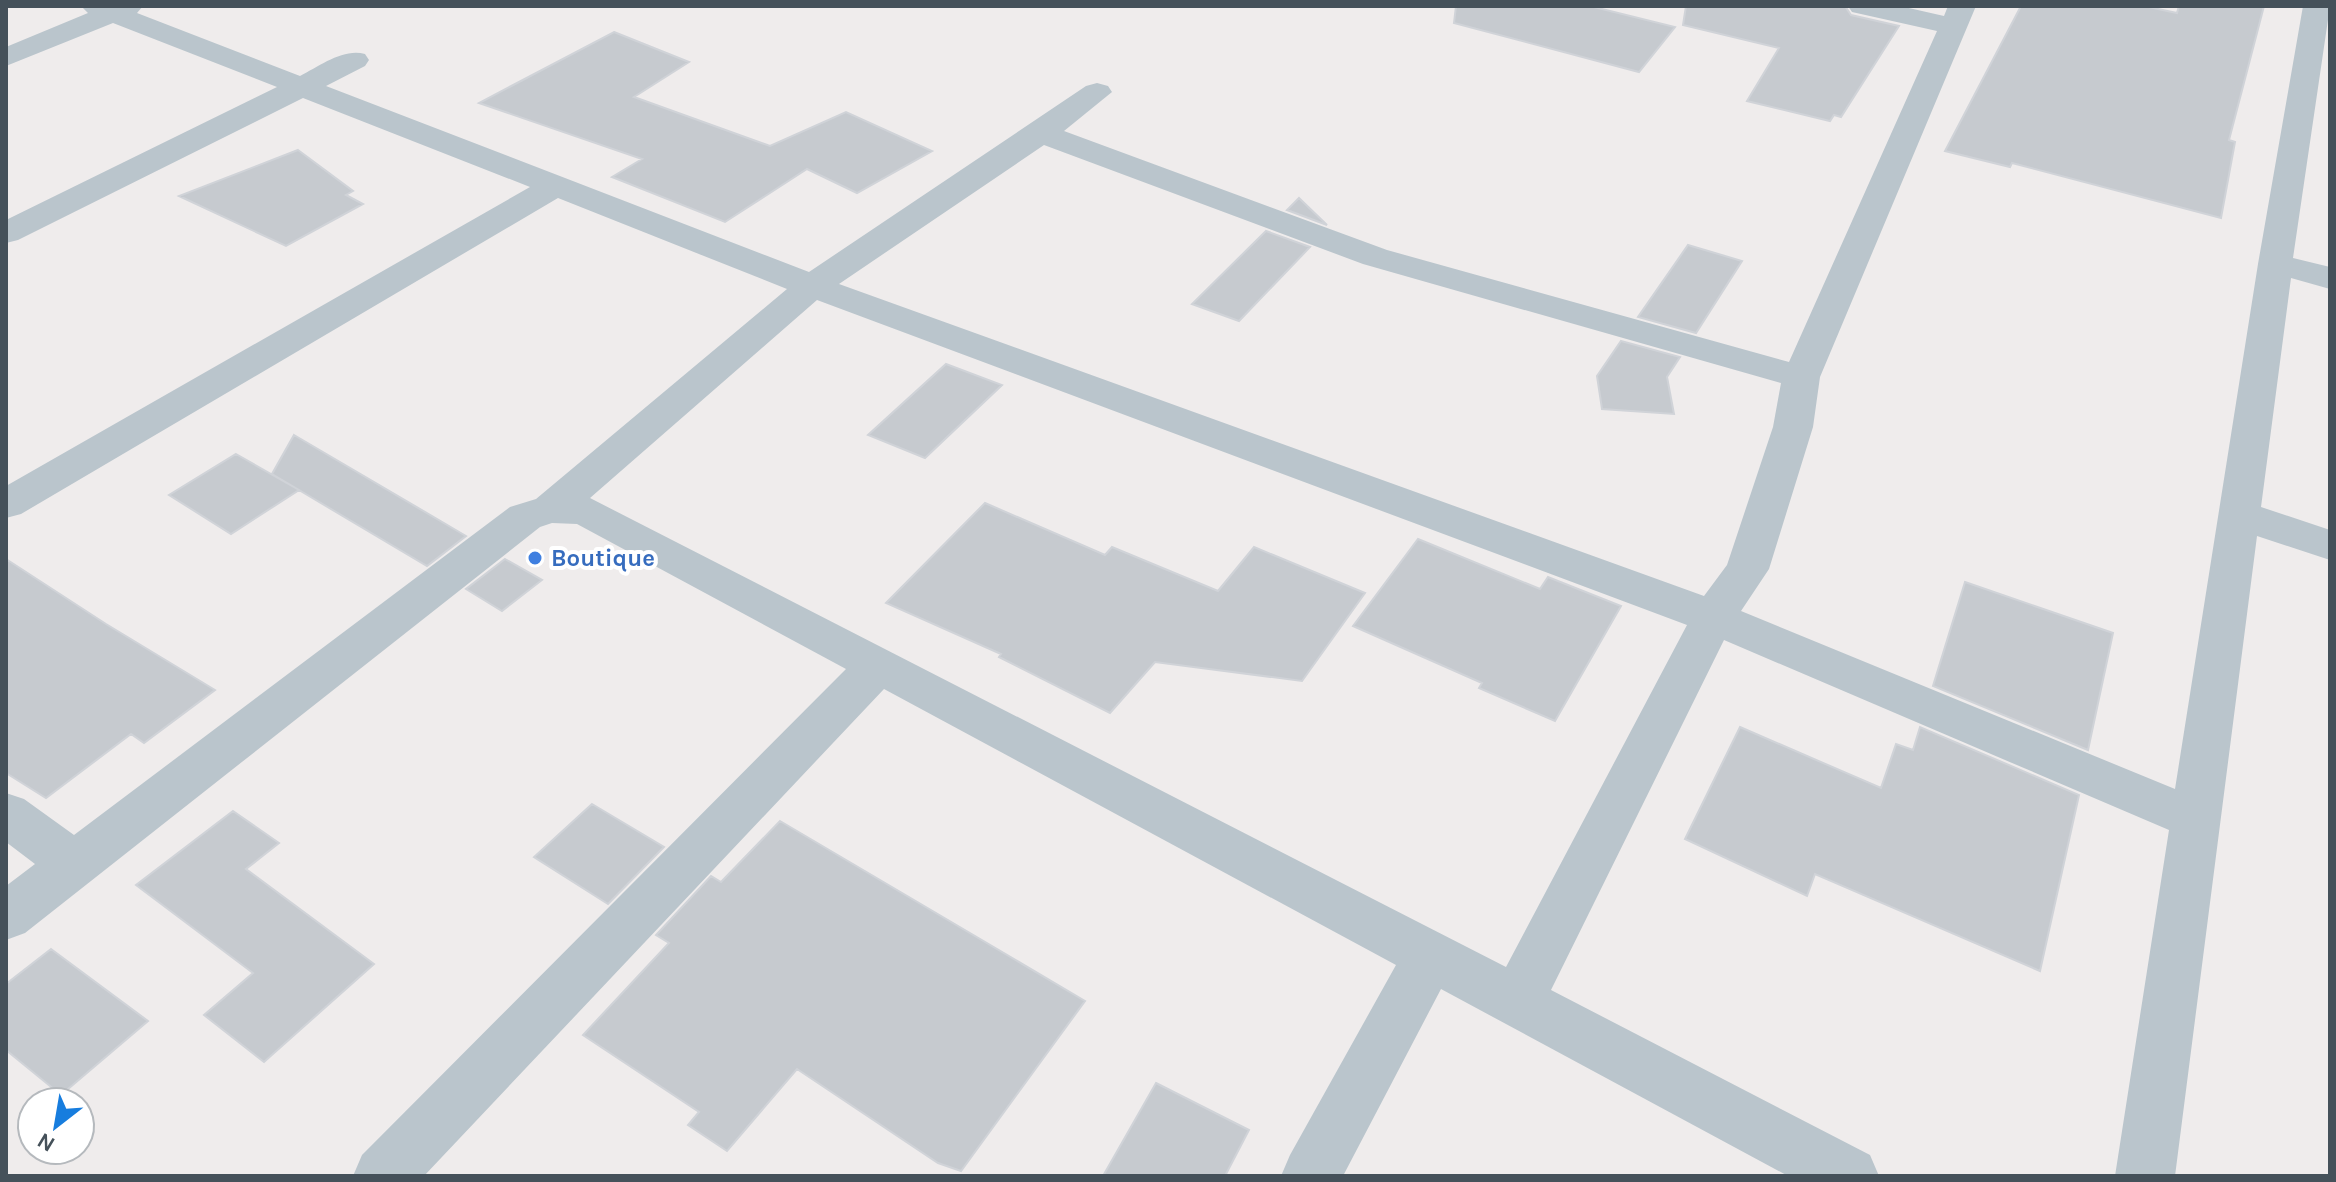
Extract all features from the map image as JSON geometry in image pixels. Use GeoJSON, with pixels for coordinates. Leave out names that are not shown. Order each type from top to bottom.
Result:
{"type":"FeatureCollection","features":[{"type":"Feature","properties":{"kind":"street"},"geometry":{"type":"LineString","coordinates":[[1517,1001],[1713,617],[1747,569],[1793,427],[1801,377],[1957,16],[1862,6]]}},
{"type":"Feature","properties":{"kind":"street"},"geometry":{"type":"LineString","coordinates":[[2145,1176],[2275,264],[2317,6]]}},
{"type":"Feature","properties":{"kind":"street"},"geometry":{"type":"LineString","coordinates":[[6,57],[112,8],[302,87],[812,286],[1713,617],[2195,819]]}},
{"type":"Feature","properties":{"kind":"street"},"geometry":{"type":"LineString","coordinates":[[6,233],[355,60]]}},
{"type":"Feature","properties":{"kind":"street"},"geometry":{"type":"LineString","coordinates":[[551,509],[812,286],[1097,92]]}},
{"type":"Feature","properties":{"kind":"street"},"geometry":{"type":"LineString","coordinates":[[1041,133],[1375,257],[1801,377]]}},
{"type":"Feature","properties":{"kind":"street"},"geometry":{"type":"LineString","coordinates":[[6,504],[556,186]]}},
{"type":"Feature","properties":{"kind":"street"},"geometry":{"type":"LineString","coordinates":[[2275,264],[2330,278]]}},
{"type":"Feature","properties":{"kind":"street"},"geometry":{"type":"LineString","coordinates":[[6,917],[525,517],[551,509],[584,510],[1849,1176]]}},
{"type":"Feature","properties":{"kind":"street"},"geometry":{"type":"LineString","coordinates":[[2239,515],[2330,545]]}},
{"type":"Feature","properties":{"kind":"street"},"geometry":{"type":"LineString","coordinates":[[383,1176],[879,665]]}},
{"type":"Feature","properties":{"kind":"street"},"geometry":{"type":"LineString","coordinates":[[6,814],[75,865]]}},
{"type":"Feature","properties":{"kind":"street"},"geometry":{"type":"LineString","coordinates":[[1311,1176],[1430,956]]}},
{"type":"Feature","properties":{"kind":"building"},"geometry":{"type":"Polygon","coordinates":[[[1456,6],[1590,6],[1675,27],[1639,72],[1454,23],[1456,6]]]}},
{"type":"Feature","properties":{"kind":"building"},"geometry":{"type":"Polygon","coordinates":[[[1686,6],[1845,6],[1851,15],[1899,26],[1841,117],[1834,115],[1830,121],[1747,101],[1779,48],[1683,25],[1686,6]]]}},
{"type":"Feature","properties":{"kind":"building"},"geometry":{"type":"Polygon","coordinates":[[[2021,6],[2144,6],[2177,13],[2179,6],[2264,6],[2229,140],[2235,142],[2221,218],[2012,163],[2010,167],[1945,151],[2021,6]]]}},
{"type":"Feature","properties":{"kind":"building"},"geometry":{"type":"Polygon","coordinates":[[[614,32],[689,62],[634,97],[770,146],[846,112],[932,151],[857,193],[807,169],[725,222],[612,177],[642,159],[479,103],[614,32]]]}},
{"type":"Feature","properties":{"kind":"building"},"geometry":{"type":"Polygon","coordinates":[[[298,150],[353,191],[346,195],[363,204],[286,246],[179,196],[298,150]]]}},
{"type":"Feature","properties":{"kind":"building"},"geometry":{"type":"Polygon","coordinates":[[[1299,198],[1327,225],[1287,210],[1299,198]]]}},
{"type":"Feature","properties":{"kind":"building"},"geometry":{"type":"Polygon","coordinates":[[[1266,231],[1310,247],[1239,321],[1192,304],[1266,231]]]}},
{"type":"Feature","properties":{"kind":"building"},"geometry":{"type":"Polygon","coordinates":[[[1688,245],[1742,261],[1696,333],[1638,317],[1688,245]]]}},
{"type":"Feature","properties":{"kind":"building"},"geometry":{"type":"Polygon","coordinates":[[[1621,341],[1680,357],[1667,377],[1674,414],[1602,409],[1597,376],[1621,341]]]}},
{"type":"Feature","properties":{"kind":"building"},"geometry":{"type":"Polygon","coordinates":[[[946,364],[1002,385],[925,458],[868,435],[946,364]]]}},
{"type":"Feature","properties":{"kind":"building"},"geometry":{"type":"Polygon","coordinates":[[[294,435],[466,536],[427,566],[272,474],[294,435]]]}},
{"type":"Feature","properties":{"kind":"building"},"geometry":{"type":"Polygon","coordinates":[[[236,454],[299,490],[231,534],[169,495],[236,454]]]}},
{"type":"Feature","properties":{"kind":"building"},"geometry":{"type":"Polygon","coordinates":[[[985,503],[1105,555],[1112,547],[1218,591],[1254,547],[1365,593],[1302,681],[1155,662],[1110,713],[999,657],[1001,654],[886,603],[985,503]]]}},
{"type":"Feature","properties":{"kind":"building"},"geometry":{"type":"Polygon","coordinates":[[[1418,539],[1540,589],[1548,577],[1621,606],[1555,721],[1479,688],[1482,683],[1353,626],[1418,539]]]}},
{"type":"Feature","properties":{"kind":"building"},"geometry":{"type":"Polygon","coordinates":[[[6,559],[215,690],[144,743],[131,734],[46,798],[6,773],[6,559]]]}},
{"type":"Feature","properties":{"kind":"building"},"geometry":{"type":"Polygon","coordinates":[[[505,559],[542,580],[502,611],[466,589],[505,559]]]}},
{"type":"Feature","properties":{"kind":"building"},"geometry":{"type":"Polygon","coordinates":[[[1965,582],[2113,633],[2088,750],[1933,686],[1965,582]]]}},
{"type":"Feature","properties":{"kind":"building"},"geometry":{"type":"Polygon","coordinates":[[[1740,727],[1881,788],[1896,744],[1913,750],[1920,727],[2079,795],[2040,971],[1815,874],[1807,896],[1685,839],[1740,727]]]}},
{"type":"Feature","properties":{"kind":"building"},"geometry":{"type":"Polygon","coordinates":[[[592,804],[664,847],[608,904],[534,857],[592,804]]]}},
{"type":"Feature","properties":{"kind":"building"},"geometry":{"type":"Polygon","coordinates":[[[233,811],[279,843],[246,869],[374,964],[264,1062],[204,1015],[253,973],[136,885],[233,811]]]}},
{"type":"Feature","properties":{"kind":"building"},"geometry":{"type":"Polygon","coordinates":[[[780,821],[1085,1001],[961,1171],[938,1163],[797,1069],[727,1151],[688,1125],[699,1112],[583,1035],[669,943],[656,935],[711,876],[721,882],[780,821]]]}},
{"type":"Feature","properties":{"kind":"building"},"geometry":{"type":"Polygon","coordinates":[[[51,949],[148,1021],[72,1086],[50,1086],[6,1050],[6,984],[51,949]]]}},
{"type":"Feature","properties":{"kind":"building"},"geometry":{"type":"Polygon","coordinates":[[[1156,1083],[1249,1130],[1225,1176],[1103,1176],[1156,1083]]]}},
{"type":"Feature","properties":{"kind":"place","name":"Boutique"},"geometry":{"type":"Point","coordinates":[535,558]}}]}
